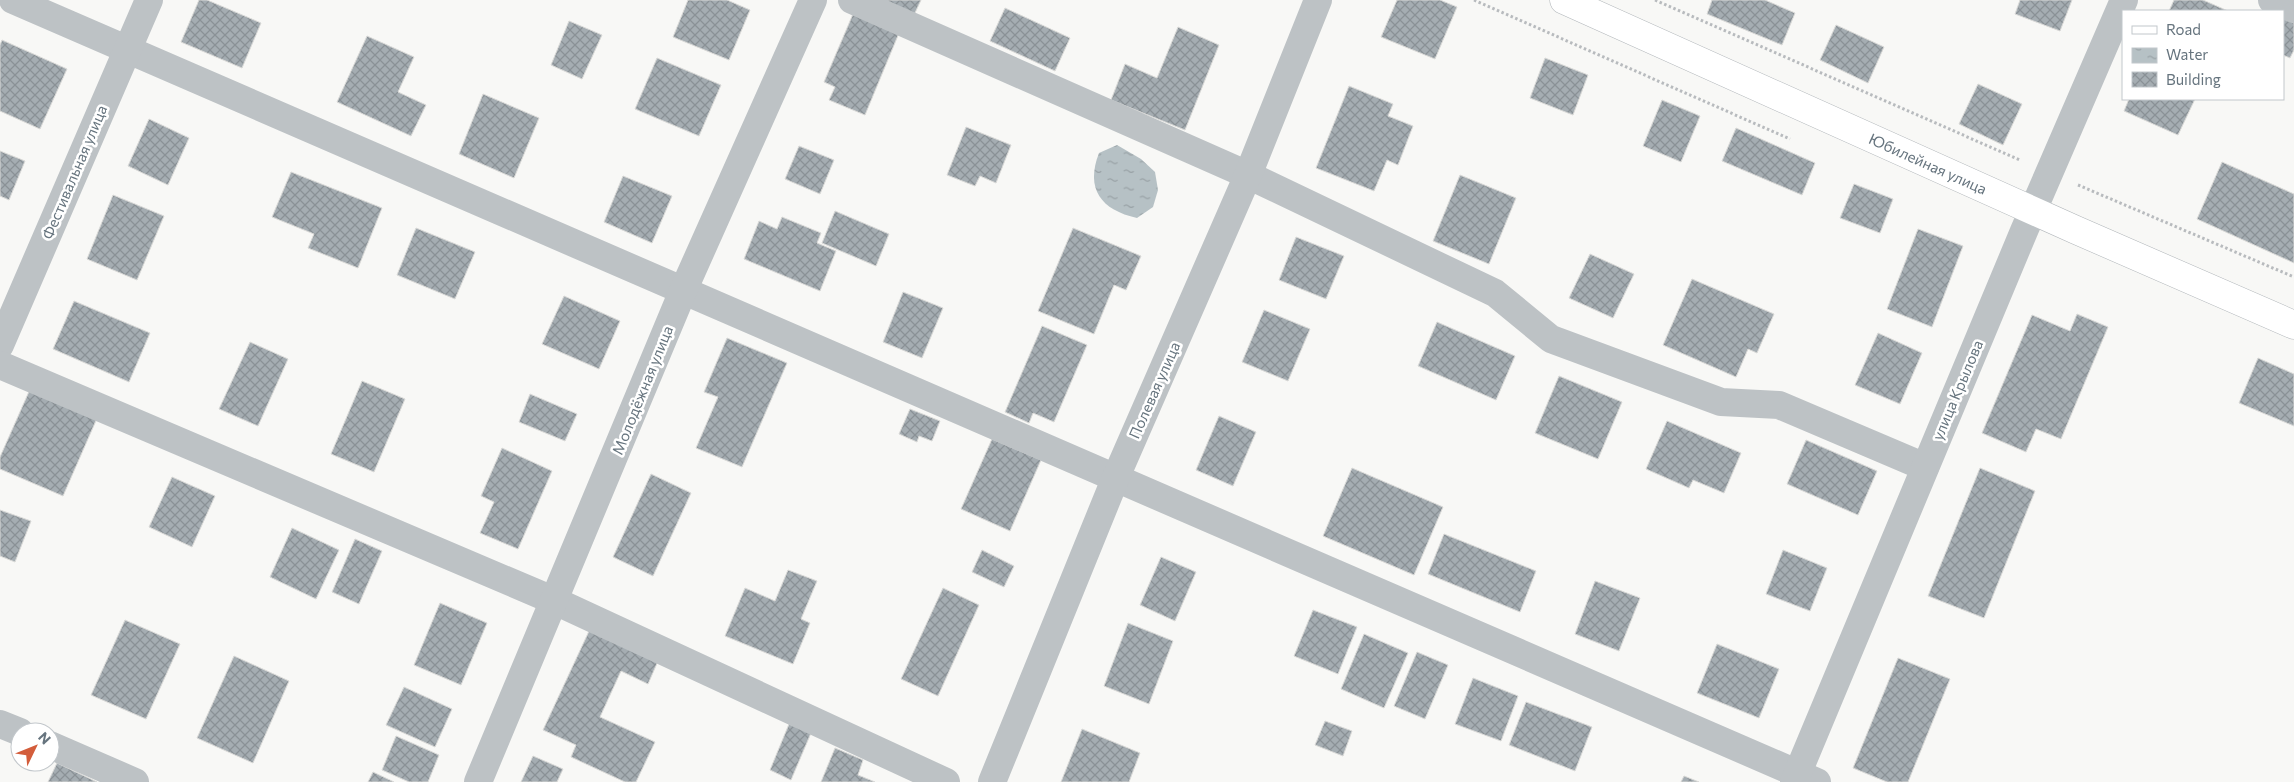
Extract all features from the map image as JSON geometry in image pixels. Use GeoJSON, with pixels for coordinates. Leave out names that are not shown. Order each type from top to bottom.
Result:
{"type":"FeatureCollection","features":[{"type":"Feature","properties":{"kind":"main road","name":"Юбилейная улица"},"geometry":{"type":"LineString","coordinates":[[1564,0],[2294,325]]}},
{"type":"Feature","properties":{"kind":"street"},"geometry":{"type":"LineString","coordinates":[[13,0],[1116,477],[1803,779]]}},
{"type":"Feature","properties":{"kind":"street","name":"Фестивальная улица"},"geometry":{"type":"LineString","coordinates":[[0,345],[149,0]]}},
{"type":"Feature","properties":{"kind":"street","name":"Молодёжная улица"},"geometry":{"type":"LineString","coordinates":[[478,782],[683,291],[813,0]]}},
{"type":"Feature","properties":{"kind":"street"},"geometry":{"type":"LineString","coordinates":[[852,0],[1248,176],[1495,293],[1551,339],[1722,402],[1779,405],[1925,467]]}},
{"type":"Feature","properties":{"kind":"street","name":"Полевая улица"},"geometry":{"type":"LineString","coordinates":[[992,782],[1116,477],[1248,176],[1318,0]]}},
{"type":"Feature","properties":{"kind":"street","name":"улица Крылова"},"geometry":{"type":"LineString","coordinates":[[1803,779],[1925,467],[2049,172],[2124,0]]}},
{"type":"Feature","properties":{"kind":"street"},"geometry":{"type":"LineString","coordinates":[[2272,0],[2294,9]]}},
{"type":"Feature","properties":{"kind":"street"},"geometry":{"type":"LineString","coordinates":[[0,365],[555,601],[946,782]]}},
{"type":"Feature","properties":{"kind":"street"},"geometry":{"type":"LineString","coordinates":[[60,749],[135,782]]}},
{"type":"Feature","properties":{"kind":"path"},"geometry":{"type":"LineString","coordinates":[[1654,0],[2294,277]]}},
{"type":"Feature","properties":{"kind":"water"},"geometry":{"type":"Polygon","coordinates":[[[1117,145],[1141,159],[1155,172],[1158,190],[1153,207],[1137,218],[1114,210],[1099,196],[1095,187],[1095,166],[1099,153],[1117,145]]]}},
{"type":"Feature","properties":{"kind":"building"},"geometry":{"type":"Polygon","coordinates":[[[199,0],[207,0],[261,23],[242,68],[181,42],[199,0]]]}},
{"type":"Feature","properties":{"kind":"building"},"geometry":{"type":"Polygon","coordinates":[[[688,0],[727,0],[750,10],[729,60],[673,37],[688,0]]]}},
{"type":"Feature","properties":{"kind":"building"},"geometry":{"type":"Polygon","coordinates":[[[879,0],[921,0],[914,15],[879,0]]]}},
{"type":"Feature","properties":{"kind":"building"},"geometry":{"type":"Polygon","coordinates":[[[1397,0],[1440,0],[1457,7],[1435,59],[1381,37],[1397,0]]]}},
{"type":"Feature","properties":{"kind":"building"},"geometry":{"type":"Polygon","coordinates":[[[1712,0],[1765,0],[1795,13],[1782,45],[1707,14],[1712,0]]]}},
{"type":"Feature","properties":{"kind":"building"},"geometry":{"type":"Polygon","coordinates":[[[2020,0],[2072,0],[2060,31],[2015,14],[2020,0]]]}},
{"type":"Feature","properties":{"kind":"building"},"geometry":{"type":"Polygon","coordinates":[[[2174,0],[2203,0],[2226,10],[2169,10],[2174,0]]]}},
{"type":"Feature","properties":{"kind":"building"},"geometry":{"type":"Polygon","coordinates":[[[1005,8],[1070,38],[1055,71],[990,41],[1005,8]]]}},
{"type":"Feature","properties":{"kind":"building"},"geometry":{"type":"Polygon","coordinates":[[[853,14],[899,33],[865,115],[829,100],[835,87],[824,82],[853,14]]]}},
{"type":"Feature","properties":{"kind":"building"},"geometry":{"type":"Polygon","coordinates":[[[2284,18],[2294,23],[2294,50],[2290,58],[2284,55],[2284,18]]]}},
{"type":"Feature","properties":{"kind":"building"},"geometry":{"type":"Polygon","coordinates":[[[569,21],[602,35],[582,79],[551,65],[569,21]]]}},
{"type":"Feature","properties":{"kind":"building"},"geometry":{"type":"Polygon","coordinates":[[[1836,25],[1884,47],[1868,83],[1820,60],[1836,25]]]}},
{"type":"Feature","properties":{"kind":"building"},"geometry":{"type":"Polygon","coordinates":[[[1178,27],[1219,45],[1185,130],[1111,100],[1125,64],[1157,78],[1178,27]]]}},
{"type":"Feature","properties":{"kind":"building"},"geometry":{"type":"Polygon","coordinates":[[[367,36],[414,57],[398,92],[426,105],[411,136],[337,102],[367,36]]]}},
{"type":"Feature","properties":{"kind":"building"},"geometry":{"type":"Polygon","coordinates":[[[2,40],[67,69],[40,129],[0,111],[0,45],[2,40]]]}},
{"type":"Feature","properties":{"kind":"building"},"geometry":{"type":"Polygon","coordinates":[[[657,58],[721,85],[699,136],[635,109],[657,58]]]}},
{"type":"Feature","properties":{"kind":"building"},"geometry":{"type":"Polygon","coordinates":[[[1545,58],[1588,75],[1573,115],[1530,98],[1545,58]]]}},
{"type":"Feature","properties":{"kind":"building"},"geometry":{"type":"Polygon","coordinates":[[[1978,84],[2022,104],[2003,145],[1959,124],[1978,84]]]}},
{"type":"Feature","properties":{"kind":"building"},"geometry":{"type":"Polygon","coordinates":[[[1349,86],[1393,104],[1388,116],[1413,126],[1398,165],[1387,160],[1374,191],[1316,168],[1349,86]]]}},
{"type":"Feature","properties":{"kind":"building"},"geometry":{"type":"Polygon","coordinates":[[[483,94],[539,118],[514,178],[459,154],[483,94]]]}},
{"type":"Feature","properties":{"kind":"building"},"geometry":{"type":"Polygon","coordinates":[[[1662,100],[1700,116],[1681,162],[1643,146],[1662,100]]]}},
{"type":"Feature","properties":{"kind":"building"},"geometry":{"type":"Polygon","coordinates":[[[2129,100],[2195,100],[2178,135],[2124,111],[2129,100]]]}},
{"type":"Feature","properties":{"kind":"building"},"geometry":{"type":"Polygon","coordinates":[[[149,119],[189,138],[168,185],[128,166],[149,119]]]}},
{"type":"Feature","properties":{"kind":"building"},"geometry":{"type":"Polygon","coordinates":[[[966,127],[1011,145],[996,183],[980,176],[975,186],[947,175],[966,127]]]}},
{"type":"Feature","properties":{"kind":"building"},"geometry":{"type":"Polygon","coordinates":[[[1736,128],[1815,163],[1802,195],[1722,161],[1736,128]]]}},
{"type":"Feature","properties":{"kind":"building"},"geometry":{"type":"Polygon","coordinates":[[[799,146],[834,160],[820,194],[785,179],[799,146]]]}},
{"type":"Feature","properties":{"kind":"building"},"geometry":{"type":"Polygon","coordinates":[[[0,151],[25,161],[9,200],[0,196],[0,151]]]}},
{"type":"Feature","properties":{"kind":"building"},"geometry":{"type":"Polygon","coordinates":[[[2222,162],[2294,194],[2294,263],[2197,219],[2222,162]]]}},
{"type":"Feature","properties":{"kind":"building"},"geometry":{"type":"Polygon","coordinates":[[[291,172],[382,208],[358,268],[308,248],[314,234],[272,217],[291,172]]]}},
{"type":"Feature","properties":{"kind":"building"},"geometry":{"type":"Polygon","coordinates":[[[1460,175],[1516,198],[1489,264],[1433,241],[1460,175]]]}},
{"type":"Feature","properties":{"kind":"building"},"geometry":{"type":"Polygon","coordinates":[[[623,176],[672,196],[652,243],[604,222],[623,176]]]}},
{"type":"Feature","properties":{"kind":"building"},"geometry":{"type":"Polygon","coordinates":[[[1854,184],[1893,199],[1880,233],[1840,218],[1854,184]]]}},
{"type":"Feature","properties":{"kind":"building"},"geometry":{"type":"Polygon","coordinates":[[[113,195],[164,216],[137,280],[87,259],[113,195]]]}},
{"type":"Feature","properties":{"kind":"building"},"geometry":{"type":"Polygon","coordinates":[[[835,211],[889,234],[876,266],[822,243],[835,211]]]}},
{"type":"Feature","properties":{"kind":"building"},"geometry":{"type":"Polygon","coordinates":[[[782,217],[821,233],[817,243],[836,251],[820,291],[744,259],[759,221],[777,229],[782,217]]]}},
{"type":"Feature","properties":{"kind":"building"},"geometry":{"type":"Polygon","coordinates":[[[416,228],[475,252],[455,299],[397,275],[416,228]]]}},
{"type":"Feature","properties":{"kind":"building"},"geometry":{"type":"Polygon","coordinates":[[[1073,228],[1141,256],[1126,290],[1114,285],[1094,334],[1038,311],[1073,228]]]}},
{"type":"Feature","properties":{"kind":"building"},"geometry":{"type":"Polygon","coordinates":[[[1918,229],[1963,246],[1932,327],[1887,309],[1918,229]]]}},
{"type":"Feature","properties":{"kind":"building"},"geometry":{"type":"Polygon","coordinates":[[[1296,237],[1344,256],[1326,299],[1279,280],[1296,237]]]}},
{"type":"Feature","properties":{"kind":"building"},"geometry":{"type":"Polygon","coordinates":[[[1590,254],[1634,274],[1613,318],[1569,298],[1590,254]]]}},
{"type":"Feature","properties":{"kind":"building"},"geometry":{"type":"Polygon","coordinates":[[[1692,279],[1774,314],[1757,353],[1748,349],[1736,377],[1663,345],[1692,279]]]}},
{"type":"Feature","properties":{"kind":"building"},"geometry":{"type":"Polygon","coordinates":[[[903,292],[943,308],[922,358],[883,342],[903,292]]]}},
{"type":"Feature","properties":{"kind":"building"},"geometry":{"type":"Polygon","coordinates":[[[564,296],[620,321],[599,369],[542,344],[564,296]]]}},
{"type":"Feature","properties":{"kind":"building"},"geometry":{"type":"Polygon","coordinates":[[[74,301],[150,333],[129,382],[53,349],[74,301]]]}},
{"type":"Feature","properties":{"kind":"building"},"geometry":{"type":"Polygon","coordinates":[[[1264,310],[1310,329],[1288,381],[1242,362],[1264,310]]]}},
{"type":"Feature","properties":{"kind":"building"},"geometry":{"type":"Polygon","coordinates":[[[2077,314],[2108,327],[2061,439],[2036,429],[2026,452],[1982,433],[2032,315],[2070,331],[2077,314]]]}},
{"type":"Feature","properties":{"kind":"building"},"geometry":{"type":"Polygon","coordinates":[[[1437,322],[1515,356],[1496,400],[1418,366],[1437,322]]]}},
{"type":"Feature","properties":{"kind":"building"},"geometry":{"type":"Polygon","coordinates":[[[1042,326],[1087,345],[1054,422],[1033,413],[1029,423],[1005,412],[1042,326]]]}},
{"type":"Feature","properties":{"kind":"building"},"geometry":{"type":"Polygon","coordinates":[[[1878,333],[1922,353],[1900,404],[1855,385],[1878,333]]]}},
{"type":"Feature","properties":{"kind":"building"},"geometry":{"type":"Polygon","coordinates":[[[727,338],[787,363],[742,467],[696,448],[718,397],[704,392],[727,338]]]}},
{"type":"Feature","properties":{"kind":"building"},"geometry":{"type":"Polygon","coordinates":[[[250,342],[288,359],[258,426],[219,409],[250,342]]]}},
{"type":"Feature","properties":{"kind":"building"},"geometry":{"type":"Polygon","coordinates":[[[2258,358],[2294,374],[2294,426],[2239,403],[2258,358]]]}},
{"type":"Feature","properties":{"kind":"building"},"geometry":{"type":"Polygon","coordinates":[[[1559,376],[1622,402],[1598,459],[1535,433],[1559,376]]]}},
{"type":"Feature","properties":{"kind":"building"},"geometry":{"type":"Polygon","coordinates":[[[362,381],[405,399],[374,472],[331,454],[362,381]]]}},
{"type":"Feature","properties":{"kind":"building"},"geometry":{"type":"Polygon","coordinates":[[[31,387],[98,416],[63,496],[0,469],[0,457],[31,387]]]}},
{"type":"Feature","properties":{"kind":"building"},"geometry":{"type":"Polygon","coordinates":[[[530,394],[577,414],[565,441],[519,422],[530,394]]]}},
{"type":"Feature","properties":{"kind":"building"},"geometry":{"type":"Polygon","coordinates":[[[910,409],[940,421],[932,441],[919,436],[917,442],[899,434],[910,409]]]}},
{"type":"Feature","properties":{"kind":"building"},"geometry":{"type":"Polygon","coordinates":[[[1219,416],[1256,432],[1233,486],[1196,470],[1219,416]]]}},
{"type":"Feature","properties":{"kind":"building"},"geometry":{"type":"Polygon","coordinates":[[[1667,421],[1741,453],[1724,493],[1693,480],[1689,488],[1646,469],[1667,421]]]}},
{"type":"Feature","properties":{"kind":"building"},"geometry":{"type":"Polygon","coordinates":[[[992,439],[1041,460],[1010,531],[961,509],[992,439]]]}},
{"type":"Feature","properties":{"kind":"building"},"geometry":{"type":"Polygon","coordinates":[[[1806,440],[1877,471],[1858,515],[1787,484],[1806,440]]]}},
{"type":"Feature","properties":{"kind":"building"},"geometry":{"type":"Polygon","coordinates":[[[502,448],[552,471],[518,549],[480,533],[494,502],[481,496],[502,448]]]}},
{"type":"Feature","properties":{"kind":"building"},"geometry":{"type":"Polygon","coordinates":[[[1352,468],[1443,507],[1414,575],[1323,536],[1352,468]]]}},
{"type":"Feature","properties":{"kind":"building"},"geometry":{"type":"Polygon","coordinates":[[[1980,468],[2035,491],[1984,618],[1928,596],[1980,468]]]}},
{"type":"Feature","properties":{"kind":"building"},"geometry":{"type":"Polygon","coordinates":[[[651,474],[691,493],[653,576],[613,557],[651,474]]]}},
{"type":"Feature","properties":{"kind":"building"},"geometry":{"type":"Polygon","coordinates":[[[172,477],[215,496],[192,547],[149,527],[172,477]]]}},
{"type":"Feature","properties":{"kind":"building"},"geometry":{"type":"Polygon","coordinates":[[[0,510],[31,521],[15,562],[0,556],[0,510]]]}},
{"type":"Feature","properties":{"kind":"building"},"geometry":{"type":"Polygon","coordinates":[[[292,528],[339,550],[316,599],[270,577],[292,528]]]}},
{"type":"Feature","properties":{"kind":"building"},"geometry":{"type":"Polygon","coordinates":[[[1444,534],[1536,571],[1520,612],[1428,574],[1444,534]]]}},
{"type":"Feature","properties":{"kind":"building"},"geometry":{"type":"Polygon","coordinates":[[[355,539],[382,551],[359,604],[332,592],[355,539]]]}},
{"type":"Feature","properties":{"kind":"building"},"geometry":{"type":"Polygon","coordinates":[[[982,550],[1014,566],[1004,587],[972,572],[982,550]]]}},
{"type":"Feature","properties":{"kind":"building"},"geometry":{"type":"Polygon","coordinates":[[[1783,550],[1827,568],[1810,611],[1766,594],[1783,550]]]}},
{"type":"Feature","properties":{"kind":"building"},"geometry":{"type":"Polygon","coordinates":[[[1161,557],[1196,572],[1175,621],[1140,605],[1161,557]]]}},
{"type":"Feature","properties":{"kind":"building"},"geometry":{"type":"Polygon","coordinates":[[[788,570],[817,581],[801,619],[810,623],[793,664],[725,636],[745,588],[775,601],[788,570]]]}},
{"type":"Feature","properties":{"kind":"building"},"geometry":{"type":"Polygon","coordinates":[[[1595,581],[1640,598],[1619,651],[1575,634],[1595,581]]]}},
{"type":"Feature","properties":{"kind":"building"},"geometry":{"type":"Polygon","coordinates":[[[943,588],[979,605],[938,696],[901,679],[943,588]]]}},
{"type":"Feature","properties":{"kind":"building"},"geometry":{"type":"Polygon","coordinates":[[[440,603],[487,623],[461,685],[414,665],[440,603]]]}},
{"type":"Feature","properties":{"kind":"building"},"geometry":{"type":"Polygon","coordinates":[[[1313,610],[1357,627],[1338,674],[1294,656],[1313,610]]]}},
{"type":"Feature","properties":{"kind":"building"},"geometry":{"type":"Polygon","coordinates":[[[125,620],[180,644],[146,719],[91,695],[125,620]]]}},
{"type":"Feature","properties":{"kind":"building"},"geometry":{"type":"Polygon","coordinates":[[[1128,623],[1173,641],[1149,704],[1104,686],[1128,623]]]}},
{"type":"Feature","properties":{"kind":"building"},"geometry":{"type":"Polygon","coordinates":[[[590,629],[658,661],[648,684],[621,671],[600,717],[655,742],[636,782],[625,782],[571,757],[576,745],[543,730],[590,629]]]}},
{"type":"Feature","properties":{"kind":"building"},"geometry":{"type":"Polygon","coordinates":[[[1364,634],[1408,653],[1384,708],[1341,689],[1364,634]]]}},
{"type":"Feature","properties":{"kind":"building"},"geometry":{"type":"Polygon","coordinates":[[[1717,644],[1779,669],[1759,718],[1697,693],[1717,644]]]}},
{"type":"Feature","properties":{"kind":"building"},"geometry":{"type":"Polygon","coordinates":[[[1417,652],[1448,665],[1425,719],[1394,706],[1417,652]]]}},
{"type":"Feature","properties":{"kind":"building"},"geometry":{"type":"Polygon","coordinates":[[[234,656],[289,681],[253,763],[197,738],[234,656]]]}},
{"type":"Feature","properties":{"kind":"building"},"geometry":{"type":"Polygon","coordinates":[[[1898,658],[1950,679],[1908,782],[1887,782],[1853,768],[1898,658]]]}},
{"type":"Feature","properties":{"kind":"building"},"geometry":{"type":"Polygon","coordinates":[[[1473,678],[1518,696],[1501,741],[1455,724],[1473,678]]]}},
{"type":"Feature","properties":{"kind":"building"},"geometry":{"type":"Polygon","coordinates":[[[404,687],[452,709],[435,747],[386,725],[404,687]]]}},
{"type":"Feature","properties":{"kind":"building"},"geometry":{"type":"Polygon","coordinates":[[[1526,702],[1592,727],[1575,771],[1509,745],[1526,702]]]}},
{"type":"Feature","properties":{"kind":"building"},"geometry":{"type":"Polygon","coordinates":[[[1325,721],[1352,731],[1343,756],[1315,745],[1325,721]]]}},
{"type":"Feature","properties":{"kind":"building"},"geometry":{"type":"Polygon","coordinates":[[[789,724],[811,733],[791,780],[770,770],[789,724]]]}},
{"type":"Feature","properties":{"kind":"building"},"geometry":{"type":"Polygon","coordinates":[[[1082,729],[1140,753],[1129,782],[1061,782],[1082,729]]]}},
{"type":"Feature","properties":{"kind":"building"},"geometry":{"type":"Polygon","coordinates":[[[396,736],[439,755],[428,782],[409,782],[382,770],[396,736]]]}},
{"type":"Feature","properties":{"kind":"building"},"geometry":{"type":"Polygon","coordinates":[[[835,748],[863,760],[858,775],[875,782],[821,782],[835,748]]]}},
{"type":"Feature","properties":{"kind":"building"},"geometry":{"type":"Polygon","coordinates":[[[533,756],[563,769],[557,782],[521,782],[533,756]]]}},
{"type":"Feature","properties":{"kind":"building"},"geometry":{"type":"Polygon","coordinates":[[[60,764],[97,782],[48,782],[53,772],[60,772],[60,764]]]}},
{"type":"Feature","properties":{"kind":"building"},"geometry":{"type":"Polygon","coordinates":[[[373,772],[394,782],[368,782],[373,772]]]}},
{"type":"Feature","properties":{"kind":"building"},"geometry":{"type":"Polygon","coordinates":[[[1684,776],[1699,782],[1681,782],[1684,776]]]}}]}
